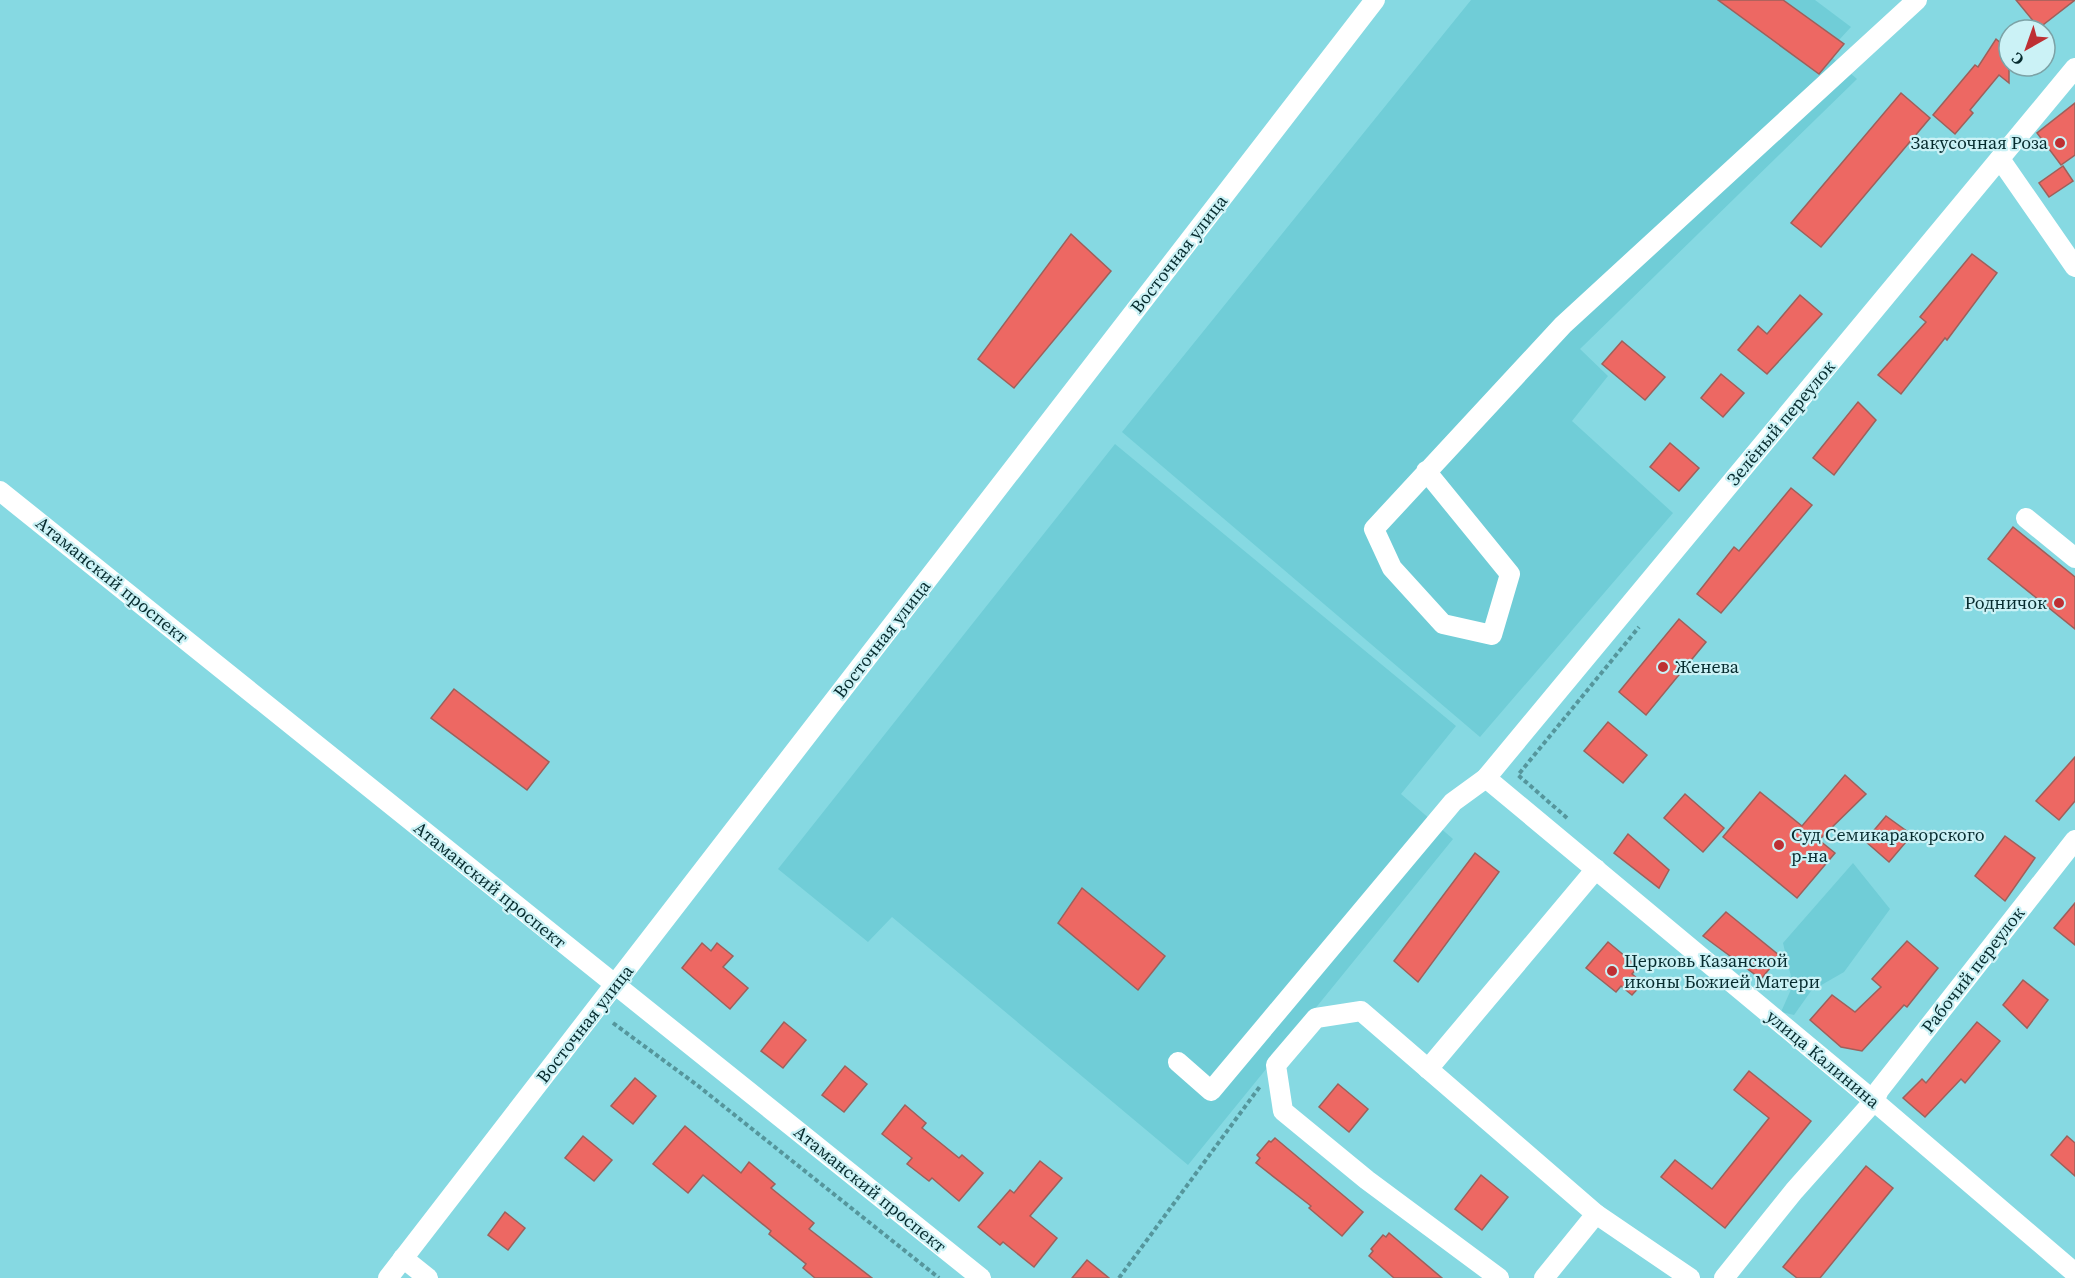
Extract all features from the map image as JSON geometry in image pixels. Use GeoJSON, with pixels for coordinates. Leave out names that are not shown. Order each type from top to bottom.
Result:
{"type":"FeatureCollection","features":[{"type":"Feature","properties":{"kind":"street","name":"Восточная улица"},"geometry":{"type":"LineString","coordinates":[[388,1278],[1375,0]]}},
{"type":"Feature","properties":{"kind":"street"},"geometry":{"type":"LineString","coordinates":[[1426,471],[1510,574],[1492,635],[1443,624],[1392,568],[1374,529],[1426,471],[1563,325],[1917,0]]}},
{"type":"Feature","properties":{"kind":"street","name":"Зелёный переулок"},"geometry":{"type":"LineString","coordinates":[[1178,1062],[1211,1091],[1453,802],[1486,778],[2075,68]]}},
{"type":"Feature","properties":{"kind":"street"},"geometry":{"type":"LineString","coordinates":[[2000,159],[2075,267]]}},
{"type":"Feature","properties":{"kind":"street","name":"Атаманский проспект"},"geometry":{"type":"LineString","coordinates":[[0,490],[981,1278]]}},
{"type":"Feature","properties":{"kind":"street"},"geometry":{"type":"LineString","coordinates":[[2026,518],[2075,558]]}},
{"type":"Feature","properties":{"kind":"street","name":"улица Калинина"},"geometry":{"type":"LineString","coordinates":[[1486,778],[1874,1101],[2075,1273]]}},
{"type":"Feature","properties":{"kind":"street","name":"Рабочий переулок"},"geometry":{"type":"LineString","coordinates":[[1724,1278],[1794,1191],[1874,1101],[1879,1090],[2073,848]]}},
{"type":"Feature","properties":{"kind":"street"},"geometry":{"type":"LineString","coordinates":[[1428,1069],[1596,869]]}},
{"type":"Feature","properties":{"kind":"street"},"geometry":{"type":"LineString","coordinates":[[1499,1278],[1367,1180],[1283,1111],[1276,1065],[1316,1018],[1361,1011],[1596,1214],[1690,1278]]}},
{"type":"Feature","properties":{"kind":"street"},"geometry":{"type":"LineString","coordinates":[[1544,1278],[1596,1214]]}},
{"type":"Feature","properties":{"kind":"street"},"geometry":{"type":"LineString","coordinates":[[403,1258],[428,1278]]}},
{"type":"Feature","properties":{"kind":"path"},"geometry":{"type":"LineString","coordinates":[[1571,821],[1518,775],[1645,620]]}},
{"type":"Feature","properties":{"kind":"path"},"geometry":{"type":"LineString","coordinates":[[614,1023],[697,1085],[939,1278]]}},
{"type":"Feature","properties":{"kind":"path"},"geometry":{"type":"LineString","coordinates":[[1119,1278],[1276,1065]]}},
{"type":"Feature","properties":{"kind":"shaded area"},"geometry":{"type":"Polygon","coordinates":[[[1471,0],[1815,0],[1851,27],[1827,53],[1857,79],[1580,349],[1608,376],[1572,421],[1673,513],[1480,737],[1122,432],[1471,0]]]}},
{"type":"Feature","properties":{"kind":"shaded area"},"geometry":{"type":"Polygon","coordinates":[[[1115,444],[1456,726],[1401,794],[1453,839],[1188,1165],[892,917],[868,942],[778,869],[1115,444]]]}},
{"type":"Feature","properties":{"kind":"shaded area"},"geometry":{"type":"Polygon","coordinates":[[[1853,863],[1890,909],[1844,972],[1811,991],[1794,1015],[1781,1012],[1793,985],[1783,943],[1853,863]]]}},
{"type":"Feature","properties":{"kind":"building"},"geometry":{"type":"Polygon","coordinates":[[[1718,0],[1783,0],[1844,44],[1819,74],[1718,0]]]}},
{"type":"Feature","properties":{"kind":"building"},"geometry":{"type":"Polygon","coordinates":[[[2016,0],[2075,0],[2052,18],[2031,18],[2016,0]]]}},
{"type":"Feature","properties":{"kind":"building"},"geometry":{"type":"Polygon","coordinates":[[[1996,39],[1997,77],[1970,110],[1973,113],[1955,134],[1933,115],[1975,65],[1978,67],[1996,39]]]}},
{"type":"Feature","properties":{"kind":"building"},"geometry":{"type":"Polygon","coordinates":[[[1901,93],[1930,118],[1821,247],[1791,223],[1901,93]]]}},
{"type":"Feature","properties":{"kind":"building","name":"Закусочная Роза"},"geometry":{"type":"Polygon","coordinates":[[[2075,103],[2075,155],[2061,165],[2037,133],[2075,103]]]}},
{"type":"Feature","properties":{"kind":"building"},"geometry":{"type":"Polygon","coordinates":[[[2063,166],[2073,181],[2049,197],[2039,183],[2063,166]]]}},
{"type":"Feature","properties":{"kind":"building"},"geometry":{"type":"Polygon","coordinates":[[[1071,234],[1111,271],[1014,388],[978,359],[1071,234]]]}},
{"type":"Feature","properties":{"kind":"building"},"geometry":{"type":"Polygon","coordinates":[[[1972,254],[1997,273],[1947,340],[1945,338],[1901,394],[1878,375],[1926,322],[1920,317],[1972,254]]]}},
{"type":"Feature","properties":{"kind":"building"},"geometry":{"type":"Polygon","coordinates":[[[1800,295],[1822,314],[1767,374],[1738,350],[1758,326],[1767,334],[1800,295]]]}},
{"type":"Feature","properties":{"kind":"building"},"geometry":{"type":"Polygon","coordinates":[[[1622,341],[1665,377],[1645,400],[1602,364],[1622,341]]]}},
{"type":"Feature","properties":{"kind":"building"},"geometry":{"type":"Polygon","coordinates":[[[1721,374],[1744,393],[1723,417],[1701,398],[1721,374]]]}},
{"type":"Feature","properties":{"kind":"building"},"geometry":{"type":"Polygon","coordinates":[[[1858,402],[1876,420],[1834,475],[1813,458],[1858,402]]]}},
{"type":"Feature","properties":{"kind":"building"},"geometry":{"type":"Polygon","coordinates":[[[1670,443],[1699,468],[1679,491],[1650,467],[1670,443]]]}},
{"type":"Feature","properties":{"kind":"building"},"geometry":{"type":"Polygon","coordinates":[[[1791,488],[1812,505],[1721,613],[1697,594],[1734,547],[1739,551],[1791,488]]]}},
{"type":"Feature","properties":{"kind":"building","name":"Родничок"},"geometry":{"type":"Polygon","coordinates":[[[2013,527],[2075,577],[2075,629],[1988,559],[2013,527]]]}},
{"type":"Feature","properties":{"kind":"building","name":"Женева"},"geometry":{"type":"Polygon","coordinates":[[[1679,619],[1706,642],[1646,715],[1619,692],[1679,619]]]}},
{"type":"Feature","properties":{"kind":"building"},"geometry":{"type":"Polygon","coordinates":[[[454,689],[549,762],[527,790],[431,718],[454,689]]]}},
{"type":"Feature","properties":{"kind":"building"},"geometry":{"type":"Polygon","coordinates":[[[1608,722],[1647,755],[1623,783],[1584,751],[1608,722]]]}},
{"type":"Feature","properties":{"kind":"building"},"geometry":{"type":"Polygon","coordinates":[[[2075,757],[2075,801],[2059,820],[2036,801],[2075,757]]]}},
{"type":"Feature","properties":{"kind":"building","name":"Суд Семикаракорского р-на"},"geometry":{"type":"Polygon","coordinates":[[[1845,775],[1866,794],[1819,840],[1835,853],[1797,898],[1723,837],[1760,792],[1802,826],[1845,775]]]}},
{"type":"Feature","properties":{"kind":"building"},"geometry":{"type":"Polygon","coordinates":[[[1685,794],[1724,828],[1703,852],[1664,818],[1685,794]]]}},
{"type":"Feature","properties":{"kind":"building"},"geometry":{"type":"Polygon","coordinates":[[[1886,816],[1912,835],[1889,862],[1865,841],[1886,816]]]}},
{"type":"Feature","properties":{"kind":"building"},"geometry":{"type":"Polygon","coordinates":[[[1628,834],[1669,870],[1659,888],[1614,853],[1628,834]]]}},
{"type":"Feature","properties":{"kind":"building"},"geometry":{"type":"Polygon","coordinates":[[[2005,836],[2035,858],[2005,901],[1975,876],[2005,836]]]}},
{"type":"Feature","properties":{"kind":"building"},"geometry":{"type":"Polygon","coordinates":[[[1475,853],[1499,872],[1418,982],[1394,961],[1475,853]]]}},
{"type":"Feature","properties":{"kind":"building"},"geometry":{"type":"Polygon","coordinates":[[[1082,888],[1165,956],[1138,990],[1058,923],[1082,888]]]}},
{"type":"Feature","properties":{"kind":"building"},"geometry":{"type":"Polygon","coordinates":[[[2075,903],[2075,945],[2054,928],[2075,903]]]}},
{"type":"Feature","properties":{"kind":"building"},"geometry":{"type":"Polygon","coordinates":[[[1726,912],[1780,956],[1761,979],[1703,936],[1726,912]]]}},
{"type":"Feature","properties":{"kind":"building"},"geometry":{"type":"Polygon","coordinates":[[[1907,941],[1938,968],[1907,1007],[1904,1005],[1862,1051],[1841,1047],[1810,1020],[1832,995],[1855,1012],[1881,987],[1872,979],[1907,941]]]}},
{"type":"Feature","properties":{"kind":"building","name":"Церковь Казанской иконы Божией Матери"},"geometry":{"type":"Polygon","coordinates":[[[1608,942],[1638,967],[1632,974],[1643,983],[1632,995],[1621,986],[1616,992],[1586,968],[1608,942]]]}},
{"type":"Feature","properties":{"kind":"building"},"geometry":{"type":"Polygon","coordinates":[[[702,943],[711,951],[717,943],[733,956],[723,967],[748,988],[730,1009],[682,968],[702,943]]]}},
{"type":"Feature","properties":{"kind":"building"},"geometry":{"type":"Polygon","coordinates":[[[2023,980],[2048,1000],[2027,1028],[2003,1005],[2023,980]]]}},
{"type":"Feature","properties":{"kind":"building"},"geometry":{"type":"Polygon","coordinates":[[[784,1022],[806,1040],[783,1068],[761,1051],[784,1022]]]}},
{"type":"Feature","properties":{"kind":"building"},"geometry":{"type":"Polygon","coordinates":[[[1977,1022],[2000,1041],[1965,1083],[1961,1079],[1925,1117],[1903,1098],[1922,1079],[1926,1083],[1977,1022]]]}},
{"type":"Feature","properties":{"kind":"building"},"geometry":{"type":"Polygon","coordinates":[[[845,1066],[867,1084],[844,1112],[822,1095],[845,1066]]]}},
{"type":"Feature","properties":{"kind":"building"},"geometry":{"type":"Polygon","coordinates":[[[1749,1071],[1811,1121],[1725,1228],[1661,1177],[1675,1160],[1712,1189],[1769,1118],[1734,1090],[1749,1071]]]}},
{"type":"Feature","properties":{"kind":"building"},"geometry":{"type":"Polygon","coordinates":[[[635,1078],[656,1096],[633,1124],[611,1106],[635,1078]]]}},
{"type":"Feature","properties":{"kind":"building"},"geometry":{"type":"Polygon","coordinates":[[[1338,1084],[1368,1109],[1349,1132],[1319,1107],[1338,1084]]]}},
{"type":"Feature","properties":{"kind":"building"},"geometry":{"type":"Polygon","coordinates":[[[905,1105],[926,1123],[922,1128],[959,1158],[962,1155],[983,1173],[959,1201],[932,1178],[929,1181],[907,1164],[912,1158],[882,1134],[905,1105]]]}},
{"type":"Feature","properties":{"kind":"building"},"geometry":{"type":"Polygon","coordinates":[[[685,1126],[741,1173],[749,1162],[775,1184],[771,1188],[814,1223],[809,1229],[872,1278],[815,1278],[803,1268],[806,1264],[769,1234],[771,1231],[703,1175],[688,1193],[653,1164],[685,1126]]]}},
{"type":"Feature","properties":{"kind":"building"},"geometry":{"type":"Polygon","coordinates":[[[583,1136],[612,1160],[594,1181],[565,1158],[583,1136]]]}},
{"type":"Feature","properties":{"kind":"building"},"geometry":{"type":"Polygon","coordinates":[[[2067,1136],[2075,1143],[2075,1176],[2051,1155],[2067,1136]]]}},
{"type":"Feature","properties":{"kind":"building"},"geometry":{"type":"Polygon","coordinates":[[[1275,1138],[1363,1212],[1342,1236],[1309,1208],[1311,1206],[1256,1163],[1260,1158],[1257,1155],[1269,1141],[1275,1138]]]}},
{"type":"Feature","properties":{"kind":"building"},"geometry":{"type":"Polygon","coordinates":[[[1040,1161],[1062,1178],[1030,1216],[1057,1238],[1034,1267],[1003,1242],[1000,1245],[978,1227],[1010,1190],[1014,1193],[1040,1161]]]}},
{"type":"Feature","properties":{"kind":"building"},"geometry":{"type":"Polygon","coordinates":[[[1866,1166],[1893,1188],[1820,1278],[1797,1278],[1783,1267],[1866,1166]]]}},
{"type":"Feature","properties":{"kind":"building"},"geometry":{"type":"Polygon","coordinates":[[[1481,1175],[1508,1197],[1482,1230],[1455,1209],[1481,1175]]]}},
{"type":"Feature","properties":{"kind":"building"},"geometry":{"type":"Polygon","coordinates":[[[505,1212],[525,1228],[508,1250],[488,1235],[505,1212]]]}},
{"type":"Feature","properties":{"kind":"building"},"geometry":{"type":"Polygon","coordinates":[[[1389,1233],[1442,1278],[1394,1278],[1369,1256],[1373,1251],[1371,1249],[1383,1235],[1386,1237],[1389,1233]]]}},
{"type":"Feature","properties":{"kind":"building"},"geometry":{"type":"Polygon","coordinates":[[[1087,1260],[1109,1278],[1072,1278],[1087,1260]]]}},
{"type":"Feature","properties":{"kind":"place","name":"Закусочная Роза"},"geometry":{"type":"Point","coordinates":[2060,143]}},
{"type":"Feature","properties":{"kind":"place","name":"Родничок"},"geometry":{"type":"Point","coordinates":[2059,603]}},
{"type":"Feature","properties":{"kind":"place","name":"Женева"},"geometry":{"type":"Point","coordinates":[1663,667]}},
{"type":"Feature","properties":{"kind":"place","name":"Суд Семикаракорского р-на"},"geometry":{"type":"Point","coordinates":[1779,845]}},
{"type":"Feature","properties":{"kind":"place","name":"Церковь Казанской иконы Божией Матери"},"geometry":{"type":"Point","coordinates":[1612,971]}}]}
